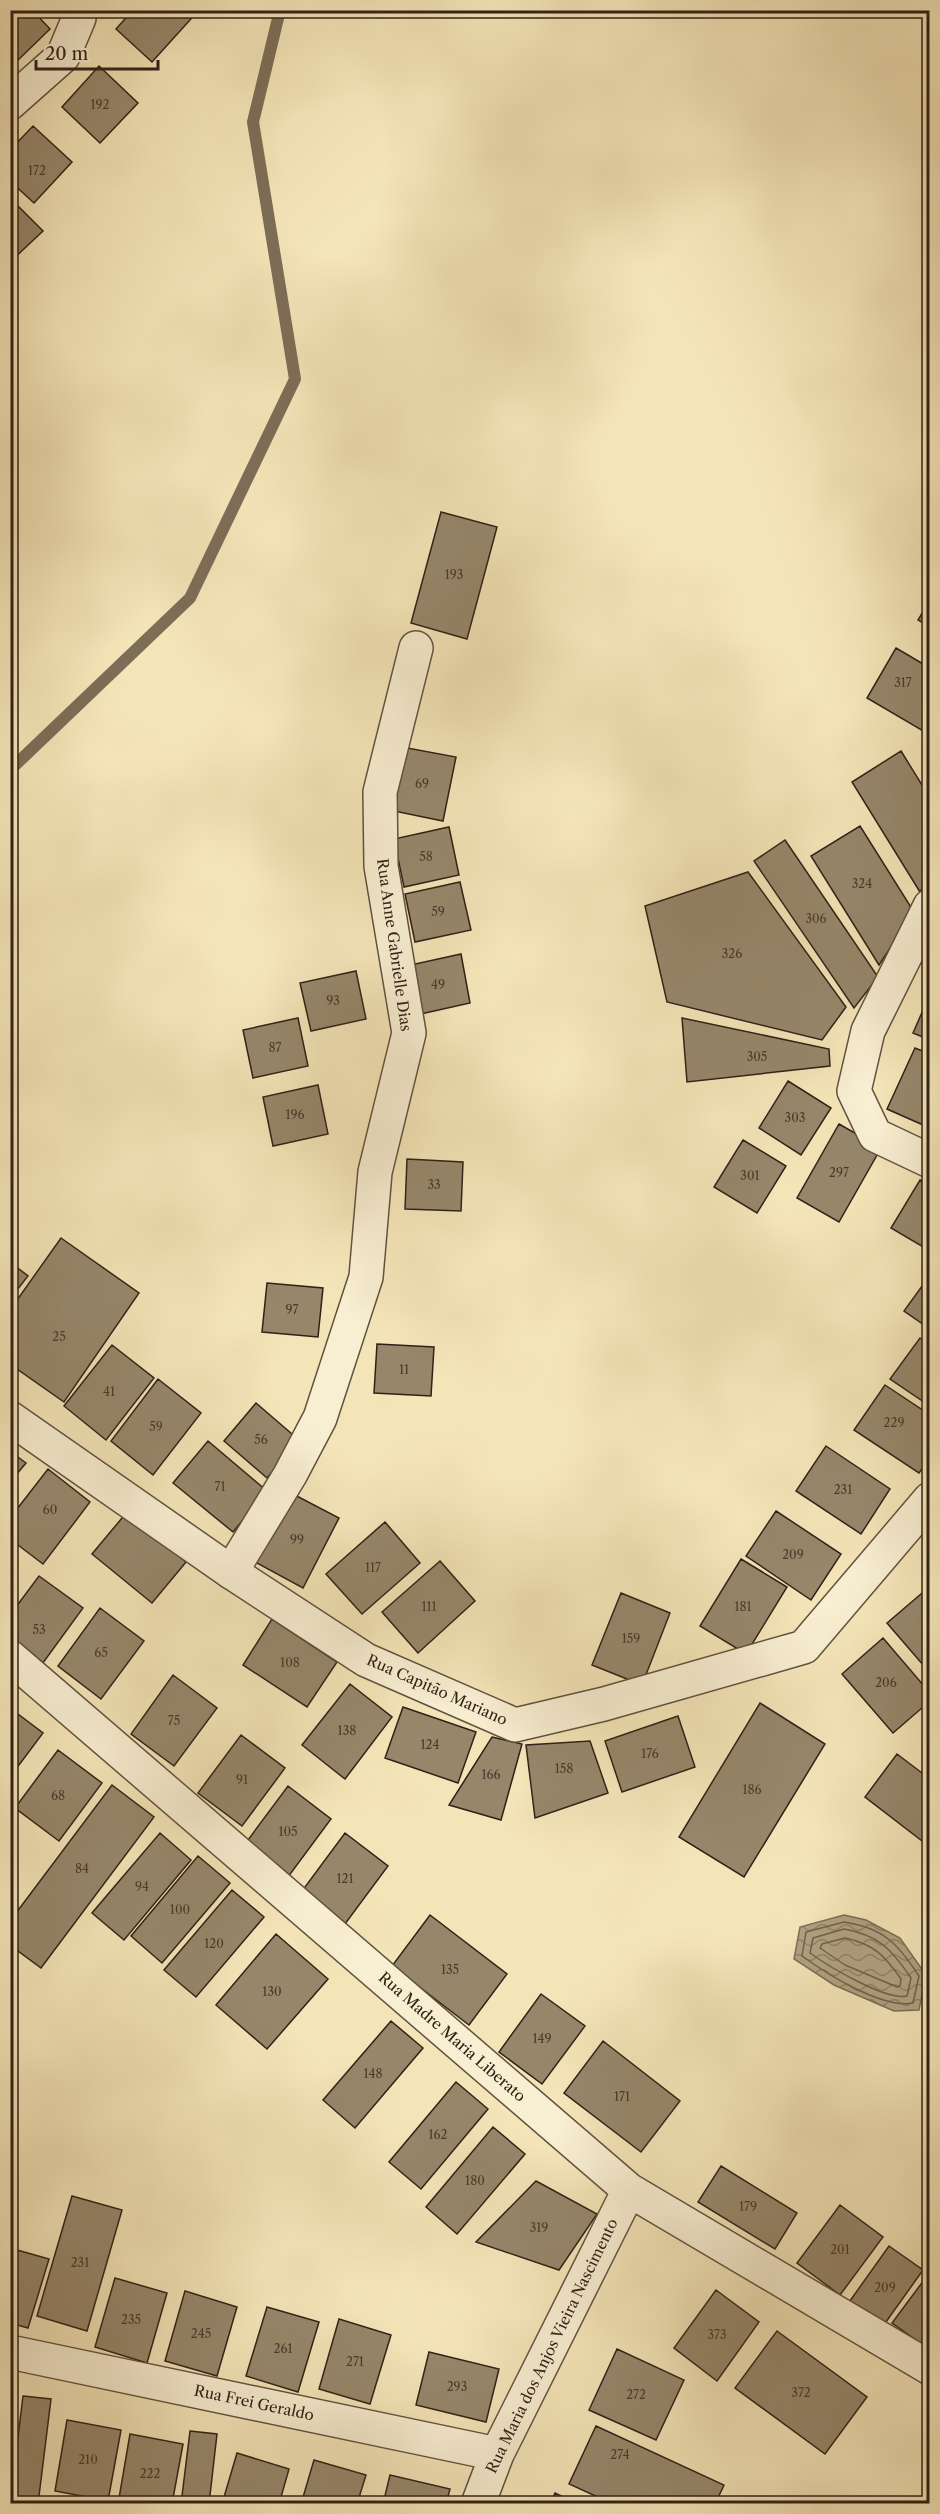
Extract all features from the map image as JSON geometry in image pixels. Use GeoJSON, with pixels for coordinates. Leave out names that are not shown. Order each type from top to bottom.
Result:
{"type":"FeatureCollection","features":[{"type":"Feature","properties":{"kind":"street"},"geometry":{"type":"LineString","coordinates":[[10,103],[63,56],[80,18],[79,10]]}},
{"type":"Feature","properties":{"kind":"street","name":"Rua Anne Gabrielle Dias"},"geometry":{"type":"LineString","coordinates":[[231,1572],[290,1475],[320,1418],[366,1277],[375,1172],[409,1033],[381,867],[380,792],[416,648]]}},
{"type":"Feature","properties":{"kind":"street"},"geometry":{"type":"LineString","coordinates":[[930,906],[868,1031],[854,1091],[875,1135],[930,1161]]}},
{"type":"Feature","properties":{"kind":"street","name":"Rua Capitão Mariano"},"geometry":{"type":"LineString","coordinates":[[10,1418],[231,1572],[366,1660],[515,1725],[604,1704],[804,1647],[930,1499]]}},
{"type":"Feature","properties":{"kind":"street","name":"Rua Madre Maria Liberato"},"geometry":{"type":"LineString","coordinates":[[10,1657],[629,2190],[930,2368]]}},
{"type":"Feature","properties":{"kind":"street","name":"Rua Maria dos Anjos Vieira Nascimento"},"geometry":{"type":"LineString","coordinates":[[478,2504],[496,2454],[629,2190]]}},
{"type":"Feature","properties":{"kind":"street","name":"Rua Frei Geraldo"},"geometry":{"type":"LineString","coordinates":[[10,2352],[496,2454]]}},
{"type":"Feature","properties":{"kind":"water"},"geometry":{"type":"Polygon","coordinates":[[[844,1915],[866,1920],[900,1938],[926,1975],[919,2010],[894,2011],[834,1985],[794,1959],[800,1927],[844,1915]]]}},
{"type":"Feature","properties":{"kind":"building"},"geometry":{"type":"Polygon","coordinates":[[[10,10],[32,10],[50,29],[14,64],[10,60],[10,10]]]}},
{"type":"Feature","properties":{"kind":"building"},"geometry":{"type":"Polygon","coordinates":[[[133,10],[199,10],[152,62],[116,29],[133,10]]]}},
{"type":"Feature","properties":{"kind":"building"},"geometry":{"type":"Polygon","coordinates":[[[99,66],[138,103],[100,143],[62,107],[99,66]]]}},
{"type":"Feature","properties":{"kind":"building"},"geometry":{"type":"Polygon","coordinates":[[[33,126],[72,162],[34,203],[10,181],[10,150],[33,126]]]}},
{"type":"Feature","properties":{"kind":"building"},"geometry":{"type":"Polygon","coordinates":[[[10,198],[43,231],[10,262],[10,198]]]}},
{"type":"Feature","properties":{"kind":"building"},"geometry":{"type":"Polygon","coordinates":[[[441,512],[497,527],[467,639],[411,623],[441,512]]]}},
{"type":"Feature","properties":{"kind":"building"},"geometry":{"type":"Polygon","coordinates":[[[930,600],[930,627],[918,620],[930,600]]]}},
{"type":"Feature","properties":{"kind":"building"},"geometry":{"type":"Polygon","coordinates":[[[896,648],[930,668],[930,735],[867,698],[896,648]]]}},
{"type":"Feature","properties":{"kind":"building"},"geometry":{"type":"Polygon","coordinates":[[[402,747],[456,757],[443,821],[389,810],[402,747]]]}},
{"type":"Feature","properties":{"kind":"building"},"geometry":{"type":"Polygon","coordinates":[[[901,751],[930,798],[930,877],[920,892],[852,782],[901,751]]]}},
{"type":"Feature","properties":{"kind":"building"},"geometry":{"type":"Polygon","coordinates":[[[860,826],[914,912],[879,965],[811,856],[860,826]]]}},
{"type":"Feature","properties":{"kind":"building"},"geometry":{"type":"Polygon","coordinates":[[[449,827],[459,875],[404,887],[394,839],[449,827]]]}},
{"type":"Feature","properties":{"kind":"building"},"geometry":{"type":"Polygon","coordinates":[[[785,840],[878,977],[854,1008],[754,861],[785,840]]]}},
{"type":"Feature","properties":{"kind":"building"},"geometry":{"type":"Polygon","coordinates":[[[748,872],[846,1007],[822,1040],[667,1002],[645,906],[748,872]]]}},
{"type":"Feature","properties":{"kind":"building"},"geometry":{"type":"Polygon","coordinates":[[[460,882],[471,930],[415,942],[405,894],[460,882]]]}},
{"type":"Feature","properties":{"kind":"building"},"geometry":{"type":"Polygon","coordinates":[[[461,954],[470,1003],[416,1015],[406,966],[461,954]]]}},
{"type":"Feature","properties":{"kind":"building"},"geometry":{"type":"Polygon","coordinates":[[[356,971],[366,1019],[311,1031],[300,983],[356,971]]]}},
{"type":"Feature","properties":{"kind":"building"},"geometry":{"type":"Polygon","coordinates":[[[930,994],[930,1040],[913,1033],[930,994]]]}},
{"type":"Feature","properties":{"kind":"building"},"geometry":{"type":"Polygon","coordinates":[[[298,1018],[308,1066],[253,1078],[243,1030],[298,1018]]]}},
{"type":"Feature","properties":{"kind":"building"},"geometry":{"type":"Polygon","coordinates":[[[682,1018],[829,1049],[830,1066],[687,1082],[682,1018]]]}},
{"type":"Feature","properties":{"kind":"building"},"geometry":{"type":"Polygon","coordinates":[[[915,1048],[930,1054],[930,1128],[887,1109],[915,1048]]]}},
{"type":"Feature","properties":{"kind":"building"},"geometry":{"type":"Polygon","coordinates":[[[788,1081],[831,1108],[801,1155],[759,1128],[788,1081]]]}},
{"type":"Feature","properties":{"kind":"building"},"geometry":{"type":"Polygon","coordinates":[[[318,1085],[328,1134],[273,1146],[263,1097],[318,1085]]]}},
{"type":"Feature","properties":{"kind":"building"},"geometry":{"type":"Polygon","coordinates":[[[839,1124],[881,1148],[839,1222],[797,1198],[839,1124]]]}},
{"type":"Feature","properties":{"kind":"building"},"geometry":{"type":"Polygon","coordinates":[[[743,1140],[786,1166],[757,1213],[714,1187],[743,1140]]]}},
{"type":"Feature","properties":{"kind":"building"},"geometry":{"type":"Polygon","coordinates":[[[407,1159],[463,1162],[461,1211],[405,1209],[407,1159]]]}},
{"type":"Feature","properties":{"kind":"building"},"geometry":{"type":"Polygon","coordinates":[[[920,1180],[930,1186],[930,1251],[891,1228],[920,1180]]]}},
{"type":"Feature","properties":{"kind":"building"},"geometry":{"type":"Polygon","coordinates":[[[61,1238],[139,1293],[64,1402],[10,1364],[10,1310],[61,1238]]]}},
{"type":"Feature","properties":{"kind":"building"},"geometry":{"type":"Polygon","coordinates":[[[10,1262],[28,1276],[10,1299],[10,1262]]]}},
{"type":"Feature","properties":{"kind":"building"},"geometry":{"type":"Polygon","coordinates":[[[930,1275],[930,1329],[904,1311],[930,1275]]]}},
{"type":"Feature","properties":{"kind":"building"},"geometry":{"type":"Polygon","coordinates":[[[267,1283],[323,1288],[318,1337],[262,1332],[267,1283]]]}},
{"type":"Feature","properties":{"kind":"building"},"geometry":{"type":"Polygon","coordinates":[[[920,1338],[930,1345],[930,1406],[890,1379],[920,1338]]]}},
{"type":"Feature","properties":{"kind":"building"},"geometry":{"type":"Polygon","coordinates":[[[377,1344],[434,1347],[431,1396],[374,1393],[377,1344]]]}},
{"type":"Feature","properties":{"kind":"building"},"geometry":{"type":"Polygon","coordinates":[[[112,1345],[154,1378],[106,1440],[64,1406],[112,1345]]]}},
{"type":"Feature","properties":{"kind":"building"},"geometry":{"type":"Polygon","coordinates":[[[158,1379],[201,1413],[153,1475],[111,1441],[158,1379]]]}},
{"type":"Feature","properties":{"kind":"building"},"geometry":{"type":"Polygon","coordinates":[[[885,1385],[930,1415],[930,1458],[919,1473],[854,1430],[885,1385]]]}},
{"type":"Feature","properties":{"kind":"building"},"geometry":{"type":"Polygon","coordinates":[[[256,1403],[299,1440],[267,1478],[224,1441],[256,1403]]]}},
{"type":"Feature","properties":{"kind":"building"},"geometry":{"type":"Polygon","coordinates":[[[208,1441],[267,1491],[233,1532],[173,1483],[208,1441]]]}},
{"type":"Feature","properties":{"kind":"building"},"geometry":{"type":"Polygon","coordinates":[[[826,1446],[890,1489],[861,1534],[796,1491],[826,1446]]]}},
{"type":"Feature","properties":{"kind":"building"},"geometry":{"type":"Polygon","coordinates":[[[10,1451],[26,1463],[10,1482],[10,1451]]]}},
{"type":"Feature","properties":{"kind":"building"},"geometry":{"type":"Polygon","coordinates":[[[48,1469],[90,1502],[43,1564],[10,1539],[10,1518],[48,1469]]]}},
{"type":"Feature","properties":{"kind":"building"},"geometry":{"type":"Polygon","coordinates":[[[291,1493],[339,1518],[303,1588],[255,1562],[291,1493]]]}},
{"type":"Feature","properties":{"kind":"building"},"geometry":{"type":"Polygon","coordinates":[[[776,1511],[841,1554],[811,1600],[746,1556],[776,1511]]]}},
{"type":"Feature","properties":{"kind":"building"},"geometry":{"type":"Polygon","coordinates":[[[127,1512],[186,1562],[152,1603],[92,1554],[127,1512]]]}},
{"type":"Feature","properties":{"kind":"building"},"geometry":{"type":"Polygon","coordinates":[[[385,1522],[420,1563],[362,1614],[326,1574],[385,1522]]]}},
{"type":"Feature","properties":{"kind":"building"},"geometry":{"type":"Polygon","coordinates":[[[741,1559],[787,1587],[746,1654],[700,1626],[741,1559]]]}},
{"type":"Feature","properties":{"kind":"building"},"geometry":{"type":"Polygon","coordinates":[[[440,1561],[475,1601],[418,1653],[382,1612],[440,1561]]]}},
{"type":"Feature","properties":{"kind":"building"},"geometry":{"type":"Polygon","coordinates":[[[39,1576],[83,1608],[40,1667],[10,1645],[10,1615],[39,1576]]]}},
{"type":"Feature","properties":{"kind":"building"},"geometry":{"type":"Polygon","coordinates":[[[928,1588],[930,1590],[930,1673],[887,1623],[928,1588]]]}},
{"type":"Feature","properties":{"kind":"building"},"geometry":{"type":"Polygon","coordinates":[[[621,1593],[670,1613],[642,1685],[592,1665],[621,1593]]]}},
{"type":"Feature","properties":{"kind":"building"},"geometry":{"type":"Polygon","coordinates":[[[100,1608],[144,1641],[101,1699],[58,1666],[100,1608]]]}},
{"type":"Feature","properties":{"kind":"building"},"geometry":{"type":"Polygon","coordinates":[[[272,1619],[337,1662],[307,1707],[243,1665],[272,1619]]]}},
{"type":"Feature","properties":{"kind":"building"},"geometry":{"type":"Polygon","coordinates":[[[883,1638],[930,1693],[930,1701],[893,1733],[842,1674],[883,1638]]]}},
{"type":"Feature","properties":{"kind":"building"},"geometry":{"type":"Polygon","coordinates":[[[173,1675],[217,1708],[174,1766],[131,1734],[173,1675]]]}},
{"type":"Feature","properties":{"kind":"building"},"geometry":{"type":"Polygon","coordinates":[[[350,1684],[392,1717],[345,1779],[302,1745],[350,1684]]]}},
{"type":"Feature","properties":{"kind":"building"},"geometry":{"type":"Polygon","coordinates":[[[760,1703],[825,1744],[744,1877],[679,1837],[760,1703]]]}},
{"type":"Feature","properties":{"kind":"building"},"geometry":{"type":"Polygon","coordinates":[[[403,1707],[476,1732],[458,1783],[385,1758],[403,1707]]]}},
{"type":"Feature","properties":{"kind":"building"},"geometry":{"type":"Polygon","coordinates":[[[10,1708],[43,1733],[10,1777],[10,1708]]]}},
{"type":"Feature","properties":{"kind":"building"},"geometry":{"type":"Polygon","coordinates":[[[678,1716],[695,1767],[622,1792],[605,1741],[678,1716]]]}},
{"type":"Feature","properties":{"kind":"building"},"geometry":{"type":"Polygon","coordinates":[[[241,1735],[285,1768],[242,1826],[198,1793],[241,1735]]]}},
{"type":"Feature","properties":{"kind":"building"},"geometry":{"type":"Polygon","coordinates":[[[492,1737],[522,1744],[501,1820],[449,1805],[492,1737]]]}},
{"type":"Feature","properties":{"kind":"building"},"geometry":{"type":"Polygon","coordinates":[[[590,1741],[608,1793],[535,1818],[526,1745],[590,1741]]]}},
{"type":"Feature","properties":{"kind":"building"},"geometry":{"type":"Polygon","coordinates":[[[58,1750],[102,1783],[59,1841],[15,1808],[58,1750]]]}},
{"type":"Feature","properties":{"kind":"building"},"geometry":{"type":"Polygon","coordinates":[[[897,1754],[930,1779],[930,1839],[926,1844],[865,1797],[897,1754]]]}},
{"type":"Feature","properties":{"kind":"building"},"geometry":{"type":"Polygon","coordinates":[[[112,1785],[154,1817],[41,1968],[10,1945],[10,1921],[112,1785]]]}},
{"type":"Feature","properties":{"kind":"building"},"geometry":{"type":"Polygon","coordinates":[[[288,1786],[331,1819],[288,1877],[245,1844],[288,1786]]]}},
{"type":"Feature","properties":{"kind":"building"},"geometry":{"type":"Polygon","coordinates":[[[160,1833],[191,1860],[124,1940],[92,1913],[160,1833]]]}},
{"type":"Feature","properties":{"kind":"building"},"geometry":{"type":"Polygon","coordinates":[[[345,1833],[388,1866],[345,1924],[302,1891],[345,1833]]]}},
{"type":"Feature","properties":{"kind":"building"},"geometry":{"type":"Polygon","coordinates":[[[198,1856],[230,1883],[162,1963],[131,1936],[198,1856]]]}},
{"type":"Feature","properties":{"kind":"building"},"geometry":{"type":"Polygon","coordinates":[[[232,1890],[264,1917],[196,1997],[164,1970],[232,1890]]]}},
{"type":"Feature","properties":{"kind":"building"},"geometry":{"type":"Polygon","coordinates":[[[430,1915],[507,1974],[469,2025],[392,1966],[430,1915]]]}},
{"type":"Feature","properties":{"kind":"building"},"geometry":{"type":"Polygon","coordinates":[[[276,1934],[328,1979],[267,2049],[216,2005],[276,1934]]]}},
{"type":"Feature","properties":{"kind":"building"},"geometry":{"type":"Polygon","coordinates":[[[541,1994],[585,2026],[542,2084],[499,2052],[541,1994]]]}},
{"type":"Feature","properties":{"kind":"building"},"geometry":{"type":"Polygon","coordinates":[[[391,2021],[423,2048],[355,2128],[323,2100],[391,2021]]]}},
{"type":"Feature","properties":{"kind":"building"},"geometry":{"type":"Polygon","coordinates":[[[603,2041],[680,2101],[641,2152],[564,2093],[603,2041]]]}},
{"type":"Feature","properties":{"kind":"building"},"geometry":{"type":"Polygon","coordinates":[[[456,2082],[488,2109],[421,2189],[389,2162],[456,2082]]]}},
{"type":"Feature","properties":{"kind":"building"},"geometry":{"type":"Polygon","coordinates":[[[493,2127],[525,2154],[457,2234],[426,2207],[493,2127]]]}},
{"type":"Feature","properties":{"kind":"building"},"geometry":{"type":"Polygon","coordinates":[[[721,2166],[797,2213],[775,2249],[698,2202],[721,2166]]]}},
{"type":"Feature","properties":{"kind":"building"},"geometry":{"type":"Polygon","coordinates":[[[536,2181],[597,2214],[559,2270],[476,2242],[536,2181]]]}},
{"type":"Feature","properties":{"kind":"building"},"geometry":{"type":"Polygon","coordinates":[[[72,2196],[122,2210],[87,2331],[37,2316],[72,2196]]]}},
{"type":"Feature","properties":{"kind":"building"},"geometry":{"type":"Polygon","coordinates":[[[840,2205],[883,2237],[840,2295],[797,2263],[840,2205]]]}},
{"type":"Feature","properties":{"kind":"building"},"geometry":{"type":"Polygon","coordinates":[[[889,2246],[923,2270],[881,2329],[847,2305],[889,2246]]]}},
{"type":"Feature","properties":{"kind":"building"},"geometry":{"type":"Polygon","coordinates":[[[10,2248],[49,2259],[28,2328],[10,2323],[10,2248]]]}},
{"type":"Feature","properties":{"kind":"building"},"geometry":{"type":"Polygon","coordinates":[[[930,2272],[930,2350],[892,2323],[930,2272]]]}},
{"type":"Feature","properties":{"kind":"building"},"geometry":{"type":"Polygon","coordinates":[[[115,2278],[167,2293],[147,2363],[95,2347],[115,2278]]]}},
{"type":"Feature","properties":{"kind":"building"},"geometry":{"type":"Polygon","coordinates":[[[716,2290],[759,2322],[717,2381],[674,2348],[716,2290]]]}},
{"type":"Feature","properties":{"kind":"building"},"geometry":{"type":"Polygon","coordinates":[[[185,2291],[237,2307],[217,2376],[165,2361],[185,2291]]]}},
{"type":"Feature","properties":{"kind":"building"},"geometry":{"type":"Polygon","coordinates":[[[267,2307],[319,2322],[298,2392],[246,2376],[267,2307]]]}},
{"type":"Feature","properties":{"kind":"building"},"geometry":{"type":"Polygon","coordinates":[[[339,2319],[391,2335],[370,2404],[319,2389],[339,2319]]]}},
{"type":"Feature","properties":{"kind":"building"},"geometry":{"type":"Polygon","coordinates":[[[777,2331],[867,2397],[825,2454],[735,2388],[777,2331]]]}},
{"type":"Feature","properties":{"kind":"building"},"geometry":{"type":"Polygon","coordinates":[[[617,2349],[684,2380],[656,2440],[589,2410],[617,2349]]]}},
{"type":"Feature","properties":{"kind":"building"},"geometry":{"type":"Polygon","coordinates":[[[429,2352],[499,2369],[486,2422],[416,2405],[429,2352]]]}},
{"type":"Feature","properties":{"kind":"building"},"geometry":{"type":"Polygon","coordinates":[[[23,2396],[51,2399],[38,2504],[10,2504],[23,2396]]]}},
{"type":"Feature","properties":{"kind":"building"},"geometry":{"type":"Polygon","coordinates":[[[67,2420],[121,2430],[108,2501],[55,2491],[67,2420]]]}},
{"type":"Feature","properties":{"kind":"building"},"geometry":{"type":"Polygon","coordinates":[[[596,2426],[724,2485],[715,2504],[613,2504],[569,2484],[596,2426]]]}},
{"type":"Feature","properties":{"kind":"building"},"geometry":{"type":"Polygon","coordinates":[[[190,2431],[217,2434],[209,2504],[181,2504],[190,2431]]]}},
{"type":"Feature","properties":{"kind":"building"},"geometry":{"type":"Polygon","coordinates":[[[130,2434],[183,2444],[172,2504],[118,2504],[130,2434]]]}},
{"type":"Feature","properties":{"kind":"building"},"geometry":{"type":"Polygon","coordinates":[[[237,2453],[289,2469],[279,2504],[222,2504],[237,2453]]]}},
{"type":"Feature","properties":{"kind":"building"},"geometry":{"type":"Polygon","coordinates":[[[314,2460],[366,2475],[357,2504],[301,2504],[314,2460]]]}},
{"type":"Feature","properties":{"kind":"building"},"geometry":{"type":"Polygon","coordinates":[[[390,2475],[450,2489],[446,2504],[383,2504],[390,2475]]]}},
{"type":"Feature","properties":{"kind":"building"},"geometry":{"type":"Polygon","coordinates":[[[555,2493],[577,2504],[550,2504],[555,2493]]]}},
{"type":"Feature","properties":{"kind":"waterway"},"geometry":{"type":"LineString","coordinates":[[10,770],[190,598],[295,379],[253,122],[280,10]]}}]}
